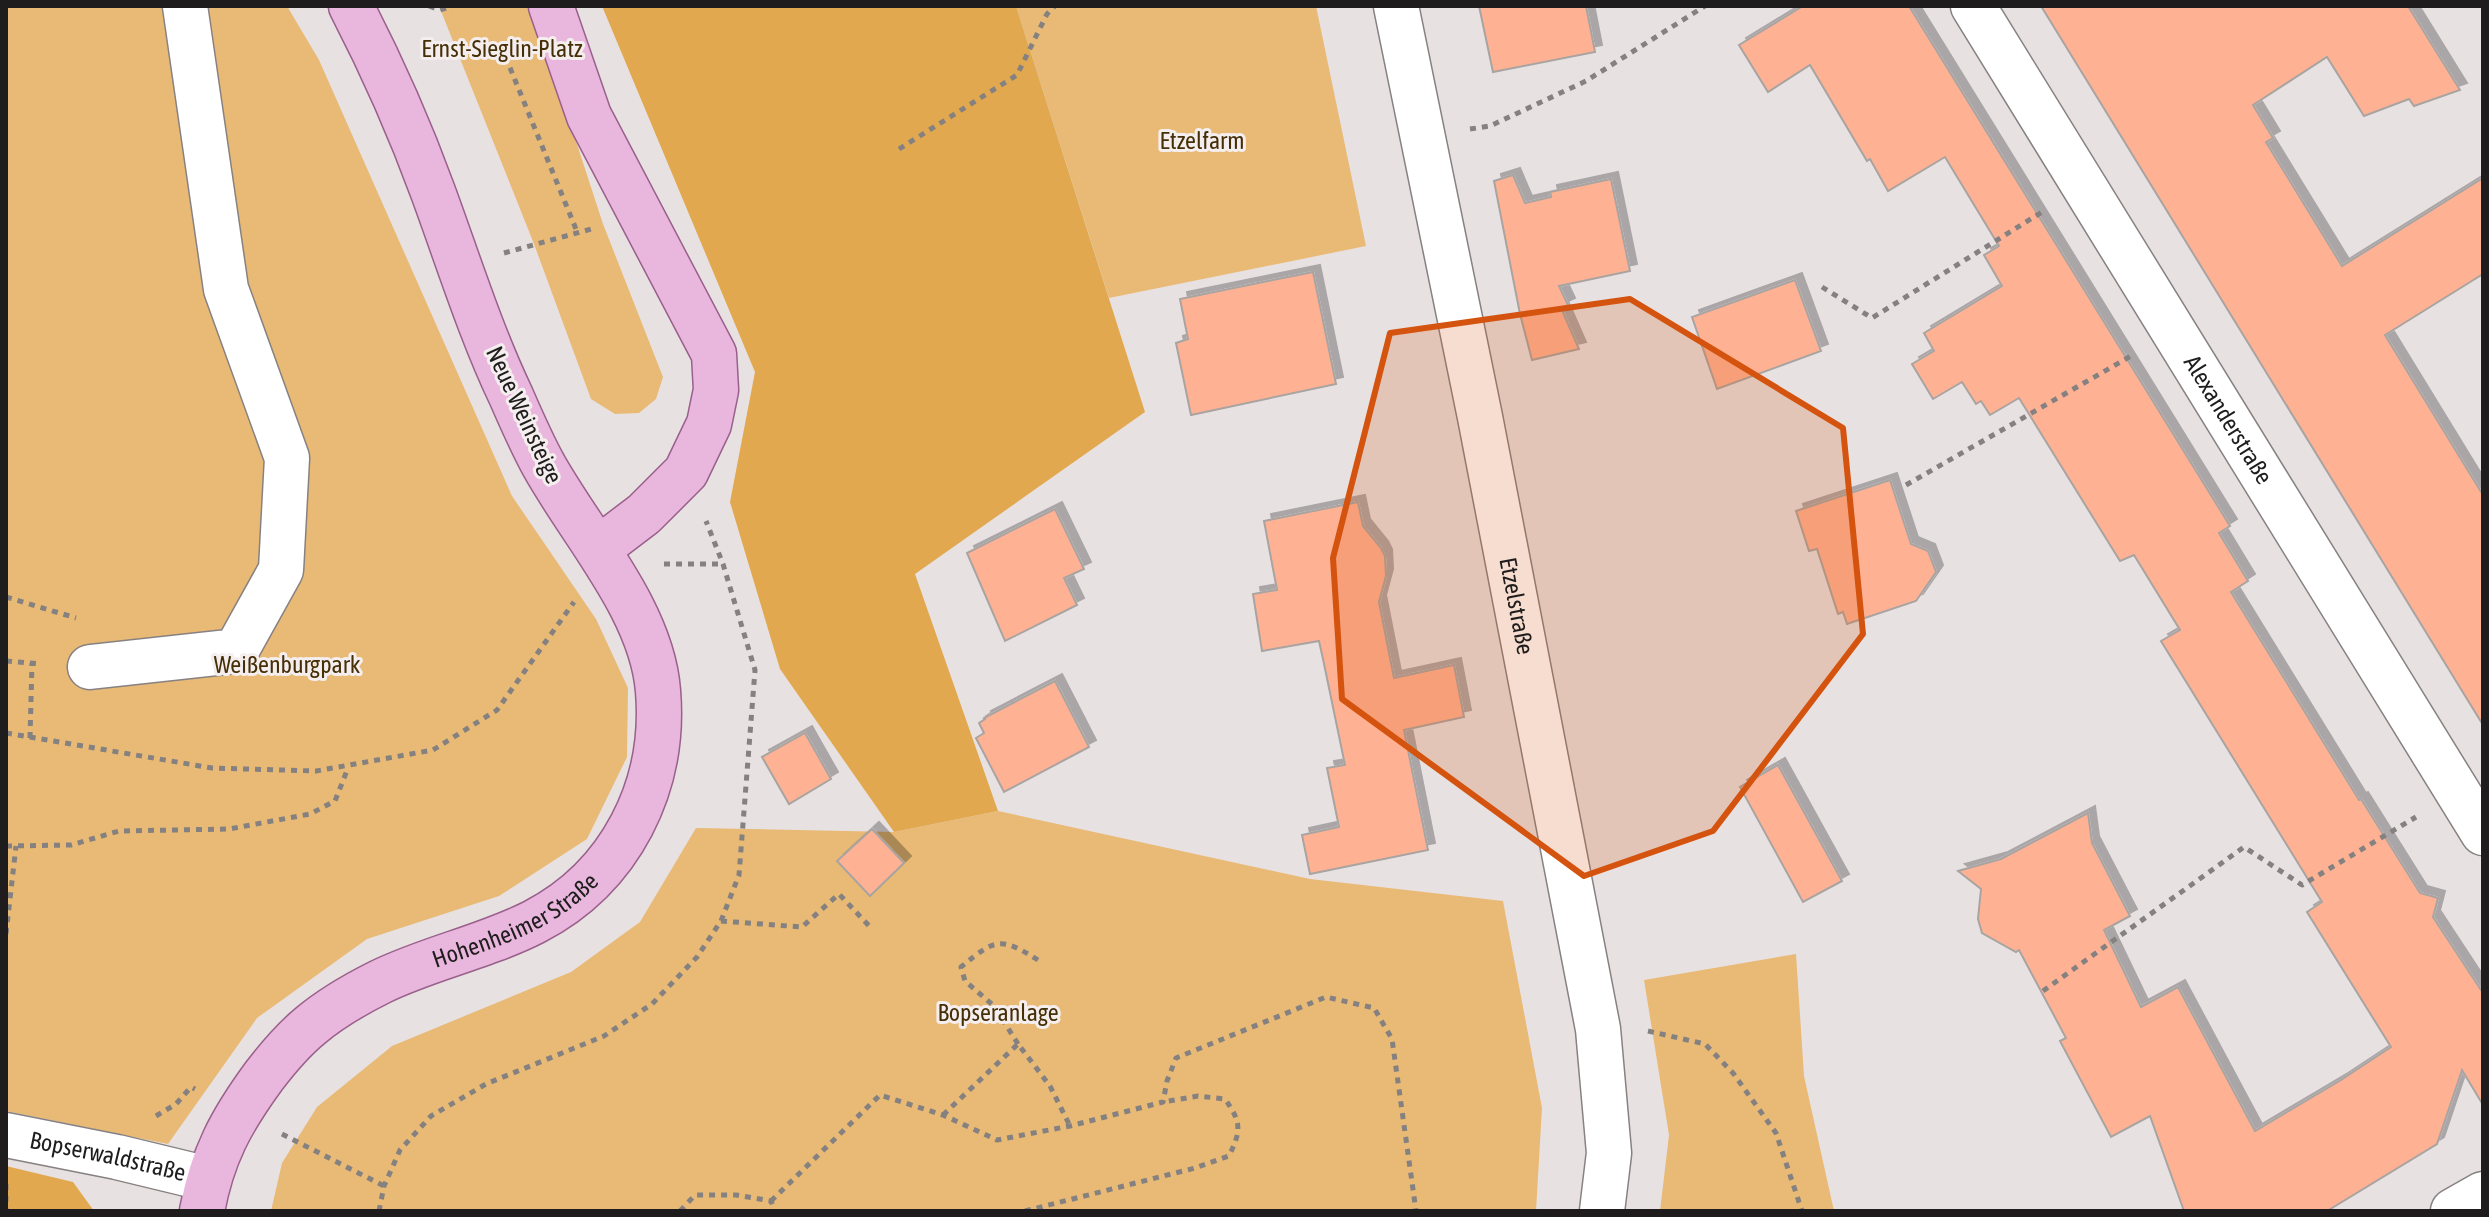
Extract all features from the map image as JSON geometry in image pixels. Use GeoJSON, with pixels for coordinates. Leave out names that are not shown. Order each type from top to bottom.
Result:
{"type":"FeatureCollection","features":[{"type":"Feature","properties":{"kind":"main road","name":"Neue Weinsteige"},"geometry":{"type":"LineString","coordinates":[[351,6],[376,55],[431,187],[508,391],[544,465],[598,549]]}},
{"type":"Feature","properties":{"kind":"main road"},"geometry":{"type":"LineString","coordinates":[[551,6],[589,116],[714,354],[716,390],[709,424],[686,472],[644,514],[598,549]]}},
{"type":"Feature","properties":{"kind":"main road","name":"Hohenheimer Straße"},"geometry":{"type":"LineString","coordinates":[[205,1195],[222,1141],[238,1111],[275,1062],[309,1026],[382,981],[534,922],[578,893],[616,852],[638,815],[652,778],[659,742],[658,689],[650,648],[598,549]]}},
{"type":"Feature","properties":{"kind":"street"},"geometry":{"type":"LineString","coordinates":[[90,667],[236,651],[281,570],[287,458],[226,289],[185,6]]}},
{"type":"Feature","properties":{"kind":"street","name":"Etzelstraße"},"geometry":{"type":"LineString","coordinates":[[1396,6],[1480,417],[1598,1029],[1609,1153],[1602,1211]]}},
{"type":"Feature","properties":{"kind":"street","name":"Alexanderstraße"},"geometry":{"type":"LineString","coordinates":[[1973,6],[2483,833]]}},
{"type":"Feature","properties":{"kind":"street","name":"Bopserwaldstraße"},"geometry":{"type":"LineString","coordinates":[[6,1135],[117,1157],[205,1195]]}},
{"type":"Feature","properties":{"kind":"street"},"geometry":{"type":"LineString","coordinates":[[2453,1211],[2483,1194]]}},
{"type":"Feature","properties":{"kind":"path"},"geometry":{"type":"LineString","coordinates":[[429,6],[440,10],[452,6]]}},
{"type":"Feature","properties":{"kind":"path"},"geometry":{"type":"LineString","coordinates":[[899,149],[1017,75],[1047,14],[1055,6]]}},
{"type":"Feature","properties":{"kind":"path"},"geometry":{"type":"LineString","coordinates":[[1490,126],[1586,81],[1705,6]]}},
{"type":"Feature","properties":{"kind":"path"},"geometry":{"type":"LineString","coordinates":[[506,58],[578,234]]}},
{"type":"Feature","properties":{"kind":"path"},"geometry":{"type":"LineString","coordinates":[[1822,287],[1872,318],[2083,186]]}},
{"type":"Feature","properties":{"kind":"path"},"geometry":{"type":"LineString","coordinates":[[460,267],[578,234],[636,210]]}},
{"type":"Feature","properties":{"kind":"path"},"geometry":{"type":"LineString","coordinates":[[1906,485],[2173,332]]}},
{"type":"Feature","properties":{"kind":"path"},"geometry":{"type":"LineString","coordinates":[[379,1211],[384,1186],[400,1150],[431,1116],[486,1084],[604,1036],[652,1004],[697,957],[721,921],[739,875],[755,670],[723,564],[686,472]]}},
{"type":"Feature","properties":{"kind":"path"},"geometry":{"type":"LineString","coordinates":[[6,597],[78,619]]}},
{"type":"Feature","properties":{"kind":"path"},"geometry":{"type":"LineString","coordinates":[[6,733],[212,768],[316,771],[433,750],[497,710],[567,611]]}},
{"type":"Feature","properties":{"kind":"path"},"geometry":{"type":"LineString","coordinates":[[30,738],[32,663]]}},
{"type":"Feature","properties":{"kind":"path"},"geometry":{"type":"LineString","coordinates":[[6,846],[71,845],[119,831],[229,829],[310,814],[335,801],[348,767]]}},
{"type":"Feature","properties":{"kind":"path"},"geometry":{"type":"LineString","coordinates":[[2043,991],[2244,847],[2302,885],[2458,792]]}},
{"type":"Feature","properties":{"kind":"path"},"geometry":{"type":"LineString","coordinates":[[6,934],[16,846]]}},
{"type":"Feature","properties":{"kind":"path"},"geometry":{"type":"LineString","coordinates":[[721,921],[802,927],[839,894],[872,929]]}},
{"type":"Feature","properties":{"kind":"path"},"geometry":{"type":"LineString","coordinates":[[1038,960],[1013,944],[986,946],[961,967],[965,981],[994,1006],[1050,1086],[1070,1126]]}},
{"type":"Feature","properties":{"kind":"path"},"geometry":{"type":"LineString","coordinates":[[1163,1102],[1176,1058],[1326,997],[1374,1008],[1392,1039],[1416,1211]]}},
{"type":"Feature","properties":{"kind":"path"},"geometry":{"type":"LineString","coordinates":[[1656,1031],[1705,1044],[1733,1073],[1776,1133],[1802,1211]]}},
{"type":"Feature","properties":{"kind":"path"},"geometry":{"type":"LineString","coordinates":[[943,1115],[1018,1044]]}},
{"type":"Feature","properties":{"kind":"path"},"geometry":{"type":"LineString","coordinates":[[771,1201],[880,1095],[943,1115],[997,1140],[1198,1096],[1225,1099],[1236,1114],[1240,1134],[1229,1156],[1195,1168],[1025,1211]]}},
{"type":"Feature","properties":{"kind":"path"},"geometry":{"type":"LineString","coordinates":[[292,1139],[384,1186]]}},
{"type":"Feature","properties":{"kind":"path"},"geometry":{"type":"LineString","coordinates":[[6,1182],[6,1211]]}},
{"type":"Feature","properties":{"kind":"path"},"geometry":{"type":"LineString","coordinates":[[680,1211],[695,1195],[736,1195],[771,1201]]}},
{"type":"Feature","properties":{"kind":"path"},"geometry":{"type":"LineString","coordinates":[[771,1201],[775,1211]]}},
{"type":"Feature","properties":{"kind":"highlighted area"},"geometry":{"type":"Polygon","coordinates":[[[1630,299],[1843,428],[1863,634],[1713,831],[1584,876],[1342,699],[1333,558],[1390,333],[1630,299]]]}},
{"type":"Feature","properties":{"kind":"green space","name":"Weißenburgpark"},"geometry":{"type":"Polygon","coordinates":[[[6,6],[287,6],[319,60],[512,496],[596,619],[628,688],[627,757],[587,839],[499,896],[367,939],[257,1018],[168,1144],[6,1111],[6,6]]]}},
{"type":"Feature","properties":{"kind":"green space","name":"Ernst-Sieglin-Platz"},"geometry":{"type":"Polygon","coordinates":[[[439,6],[532,6],[603,224],[663,377],[656,399],[639,413],[615,414],[591,399],[534,244],[439,6]]]}},
{"type":"Feature","properties":{"kind":"green space","name":"Etzelfarm"},"geometry":{"type":"Polygon","coordinates":[[[1016,6],[1316,6],[1366,246],[1109,298],[1016,6]]]}},
{"type":"Feature","properties":{"kind":"green space","name":"Bopseranlage"},"geometry":{"type":"Polygon","coordinates":[[[998,811],[1310,879],[1503,901],[1542,1108],[1536,1211],[271,1211],[282,1163],[317,1107],[392,1046],[571,972],[640,922],[696,828],[894,832],[998,811]]]}},
{"type":"Feature","properties":{"kind":"green space"},"geometry":{"type":"Polygon","coordinates":[[[1796,954],[1804,1076],[1834,1211],[1660,1211],[1669,1135],[1644,980],[1796,954]]]}},
{"type":"Feature","properties":{"kind":"shaded area"},"geometry":{"type":"Polygon","coordinates":[[[602,6],[1016,6],[1145,412],[915,574],[998,811],[894,832],[780,669],[730,502],[755,372],[602,6]]]}},
{"type":"Feature","properties":{"kind":"shaded area"},"geometry":{"type":"Polygon","coordinates":[[[6,1166],[73,1182],[94,1211],[6,1211],[6,1166]]]}},
{"type":"Feature","properties":{"kind":"building"},"geometry":{"type":"Polygon","coordinates":[[[1479,6],[1586,6],[1595,52],[1493,72],[1479,6]]]}},
{"type":"Feature","properties":{"kind":"building"},"geometry":{"type":"Polygon","coordinates":[[[1803,6],[1909,6],[2230,526],[2219,533],[2248,581],[2231,592],[2420,893],[2438,898],[2433,917],[2483,993],[2483,1105],[2462,1070],[2437,1144],[2327,1211],[2184,1211],[2150,1116],[2111,1137],[2060,1041],[2066,1038],[2019,950],[2016,952],[1982,933],[1978,919],[1981,889],[1958,871],[2001,859],[2088,813],[2092,843],[2130,916],[2104,930],[2141,1007],[2178,987],[2255,1131],[2391,1047],[2307,912],[2322,902],[2161,641],[2180,630],[2134,555],[2120,561],[2019,398],[1990,415],[1981,401],[1976,404],[1962,382],[1933,399],[1912,364],[1934,351],[1924,333],[2002,286],[1984,255],[1999,246],[1945,157],[1888,191],[1810,65],[1768,92],[1739,45],[1803,6]]]}},
{"type":"Feature","properties":{"kind":"building"},"geometry":{"type":"Polygon","coordinates":[[[2041,6],[2408,6],[2460,90],[2414,106],[2409,99],[2364,116],[2327,57],[2253,105],[2273,138],[2266,142],[2342,266],[2483,178],[2483,274],[2385,335],[2483,495],[2483,725],[2041,6]]]}},
{"type":"Feature","properties":{"kind":"building"},"geometry":{"type":"Polygon","coordinates":[[[1513,175],[1525,203],[1551,197],[1550,192],[1611,179],[1630,271],[1559,286],[1568,305],[1561,308],[1579,349],[1532,360],[1494,181],[1513,175]]]}},
{"type":"Feature","properties":{"kind":"building"},"geometry":{"type":"Polygon","coordinates":[[[1313,272],[1336,384],[1191,415],[1176,343],[1188,339],[1180,299],[1313,272]]]}},
{"type":"Feature","properties":{"kind":"building"},"geometry":{"type":"Polygon","coordinates":[[[1795,280],[1821,351],[1717,389],[1692,317],[1795,280]]]}},
{"type":"Feature","properties":{"kind":"building"},"geometry":{"type":"Polygon","coordinates":[[[1890,480],[1911,544],[1928,551],[1936,572],[1916,601],[1847,624],[1843,612],[1838,614],[1817,549],[1809,551],[1796,511],[1890,480]]]}},
{"type":"Feature","properties":{"kind":"building"},"geometry":{"type":"Polygon","coordinates":[[[1358,502],[1363,526],[1385,556],[1386,576],[1379,602],[1394,678],[1454,665],[1464,717],[1404,730],[1428,850],[1310,874],[1302,835],[1339,827],[1327,768],[1345,765],[1319,641],[1262,651],[1253,594],[1277,590],[1264,521],[1358,502]]]}},
{"type":"Feature","properties":{"kind":"building"},"geometry":{"type":"Polygon","coordinates":[[[1055,509],[1084,569],[1064,578],[1077,605],[1005,641],[967,553],[1055,509]]]}},
{"type":"Feature","properties":{"kind":"building"},"geometry":{"type":"Polygon","coordinates":[[[1055,681],[1089,747],[1004,792],[976,738],[984,733],[979,723],[1055,681]]]}},
{"type":"Feature","properties":{"kind":"building"},"geometry":{"type":"Polygon","coordinates":[[[805,733],[831,779],[789,804],[762,757],[805,733]]]}},
{"type":"Feature","properties":{"kind":"building"},"geometry":{"type":"Polygon","coordinates":[[[1778,765],[1842,881],[1803,902],[1740,787],[1778,765]]]}},
{"type":"Feature","properties":{"kind":"building"},"geometry":{"type":"Polygon","coordinates":[[[872,829],[904,863],[870,896],[837,861],[872,829]]]}}]}
